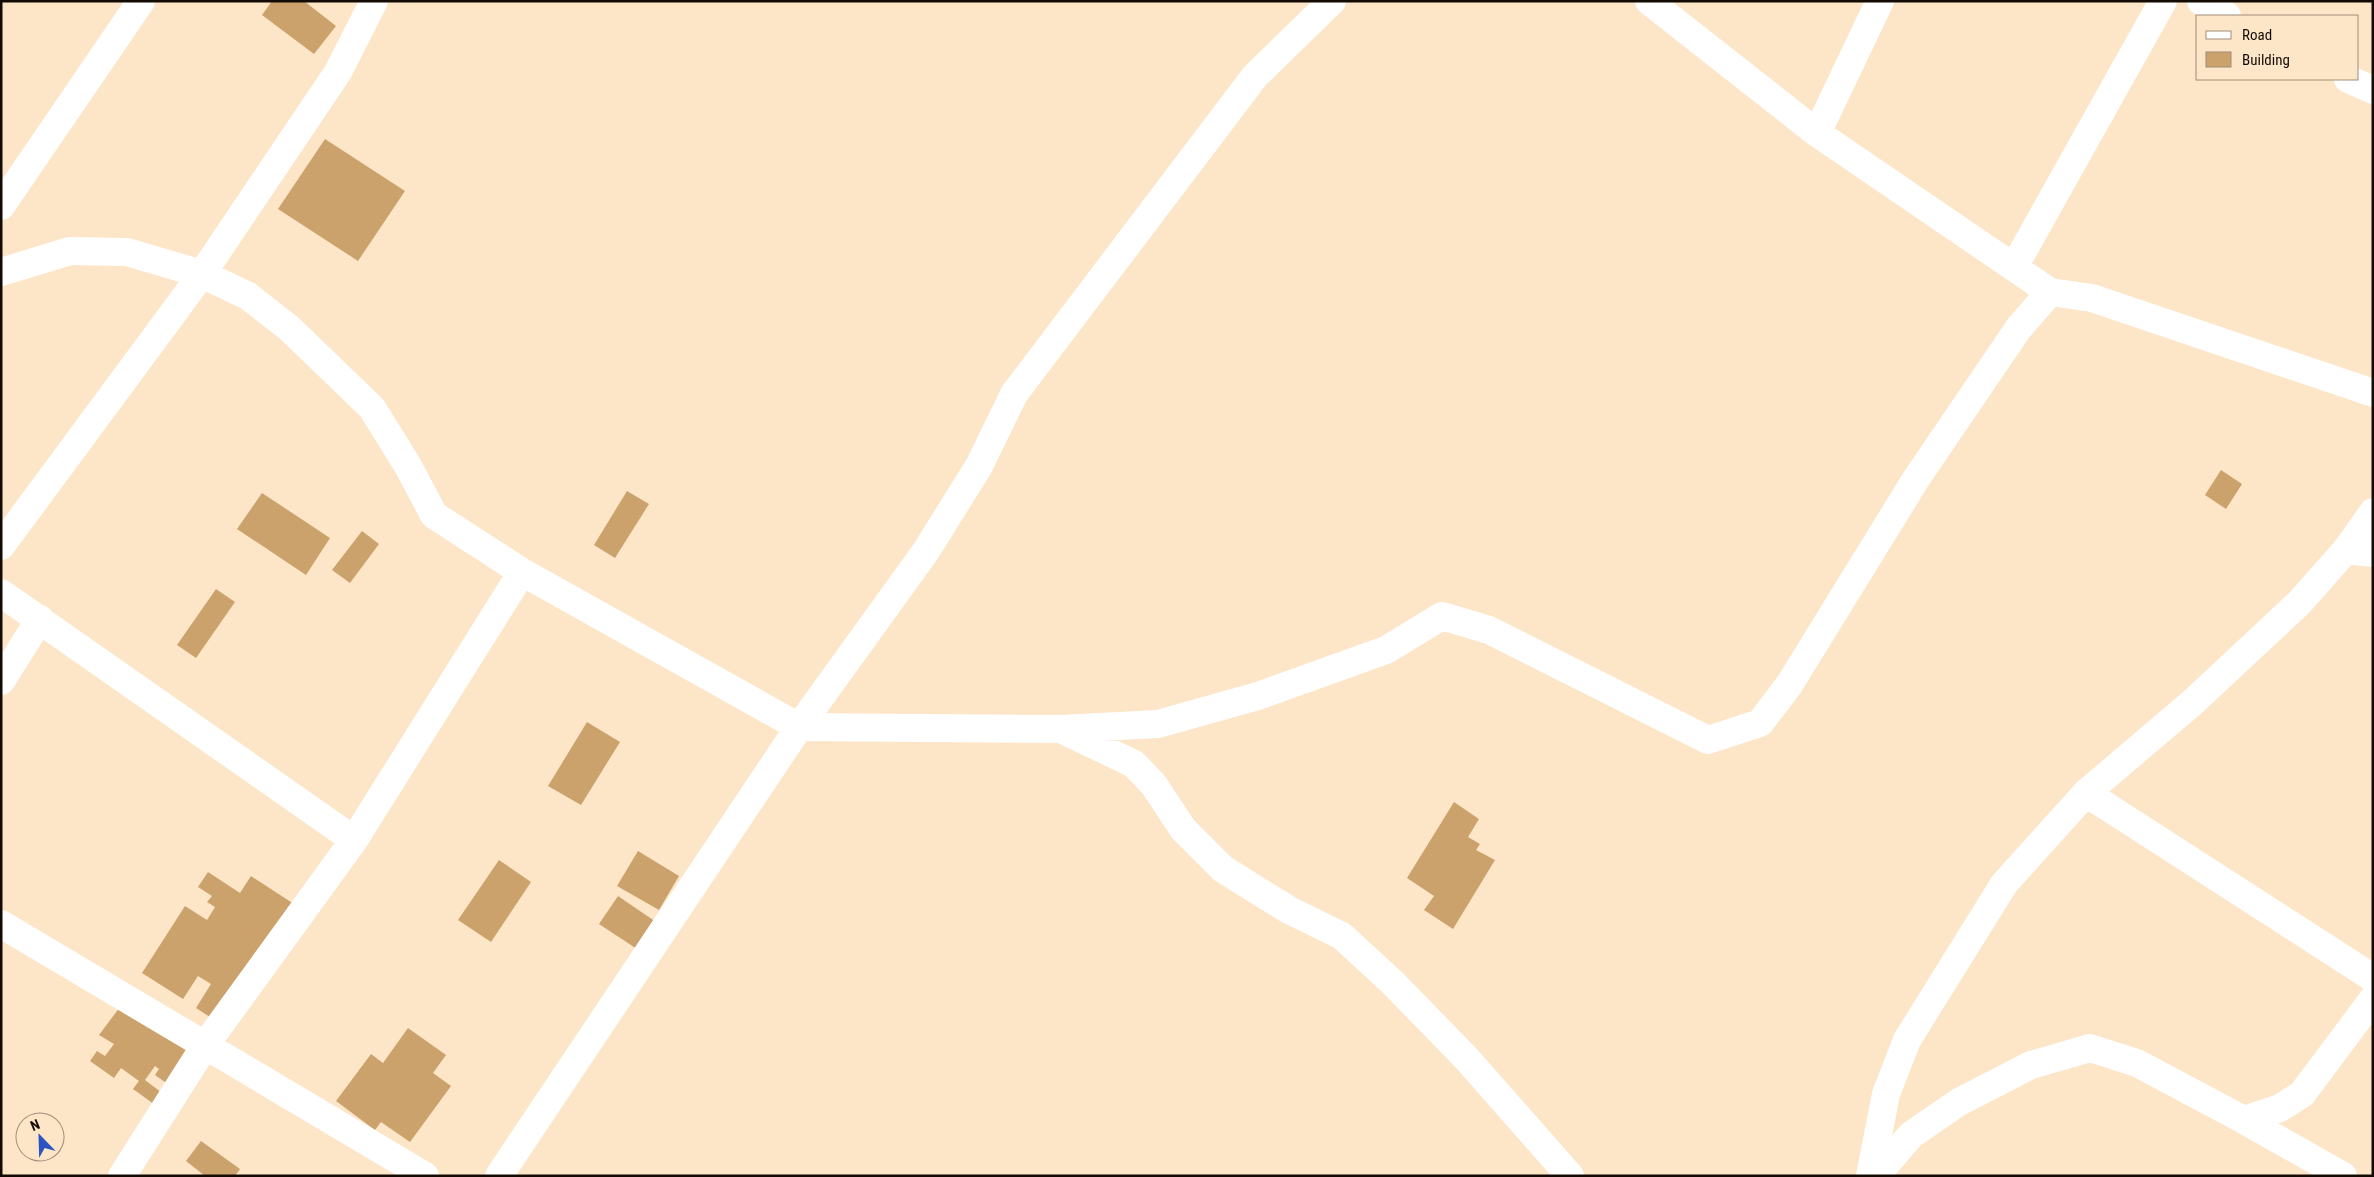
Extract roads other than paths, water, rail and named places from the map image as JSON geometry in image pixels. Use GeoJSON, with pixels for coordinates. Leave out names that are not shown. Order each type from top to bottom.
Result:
{"type":"FeatureCollection","features":[{"type":"Feature","properties":{"kind":"street"},"geometry":{"type":"LineString","coordinates":[[1,206],[141,1]]}},
{"type":"Feature","properties":{"kind":"street"},"geometry":{"type":"LineString","coordinates":[[1,546],[202,274],[338,72],[374,1]]}},
{"type":"Feature","properties":{"kind":"street"},"geometry":{"type":"LineString","coordinates":[[499,1176],[799,726],[926,551],[979,466],[1014,394],[1255,76],[1332,1]]}},
{"type":"Feature","properties":{"kind":"street"},"geometry":{"type":"LineString","coordinates":[[1818,133],[1880,1]]}},
{"type":"Feature","properties":{"kind":"street"},"geometry":{"type":"LineString","coordinates":[[2014,267],[2163,1]]}},
{"type":"Feature","properties":{"kind":"street"},"geometry":{"type":"LineString","coordinates":[[2201,1],[2225,15]]}},
{"type":"Feature","properties":{"kind":"street"},"geometry":{"type":"LineString","coordinates":[[1660,5],[1818,133],[2050,292],[2092,298],[2373,393]]}},
{"type":"Feature","properties":{"kind":"street"},"geometry":{"type":"LineString","coordinates":[[2350,80],[2373,90]]}},
{"type":"Feature","properties":{"kind":"street"},"geometry":{"type":"LineString","coordinates":[[1,272],[70,251],[127,252],[202,274],[248,296],[289,328],[372,408],[408,466],[434,515],[522,572],[799,726],[1061,730],[1158,724],[1258,696],[1386,650],[1442,616],[1489,630],[1708,740],[1760,723],[1789,685],[1916,479],[2018,329],[2050,292]]}},
{"type":"Feature","properties":{"kind":"street"},"geometry":{"type":"LineString","coordinates":[[1870,1176],[1886,1094],[1907,1040],[2004,884],[2086,793],[2200,696],[2299,603],[2346,550],[2373,512]]}},
{"type":"Feature","properties":{"kind":"street"},"geometry":{"type":"LineString","coordinates":[[2346,550],[2373,553]]}},
{"type":"Feature","properties":{"kind":"street"},"geometry":{"type":"LineString","coordinates":[[122,1176],[206,1044],[354,840],[522,572]]}},
{"type":"Feature","properties":{"kind":"street"},"geometry":{"type":"LineString","coordinates":[[1,593],[354,840]]}},
{"type":"Feature","properties":{"kind":"street"},"geometry":{"type":"LineString","coordinates":[[1,680],[40,620]]}},
{"type":"Feature","properties":{"kind":"street"},"geometry":{"type":"LineString","coordinates":[[1061,730],[1134,764],[1154,785],[1183,829],[1223,869],[1289,910],[1342,936],[1393,983],[1467,1058],[1570,1176]]}},
{"type":"Feature","properties":{"kind":"street"},"geometry":{"type":"LineString","coordinates":[[2086,793],[2373,978]]}},
{"type":"Feature","properties":{"kind":"street"},"geometry":{"type":"LineString","coordinates":[[1,924],[426,1176]]}},
{"type":"Feature","properties":{"kind":"street"},"geometry":{"type":"LineString","coordinates":[[2244,1120],[2280,1108],[2302,1094],[2373,999]]}},
{"type":"Feature","properties":{"kind":"street"},"geometry":{"type":"LineString","coordinates":[[1876,1176],[1911,1135],[1959,1102],[2031,1064],[2090,1048],[2137,1063],[2343,1176]]}}]}
